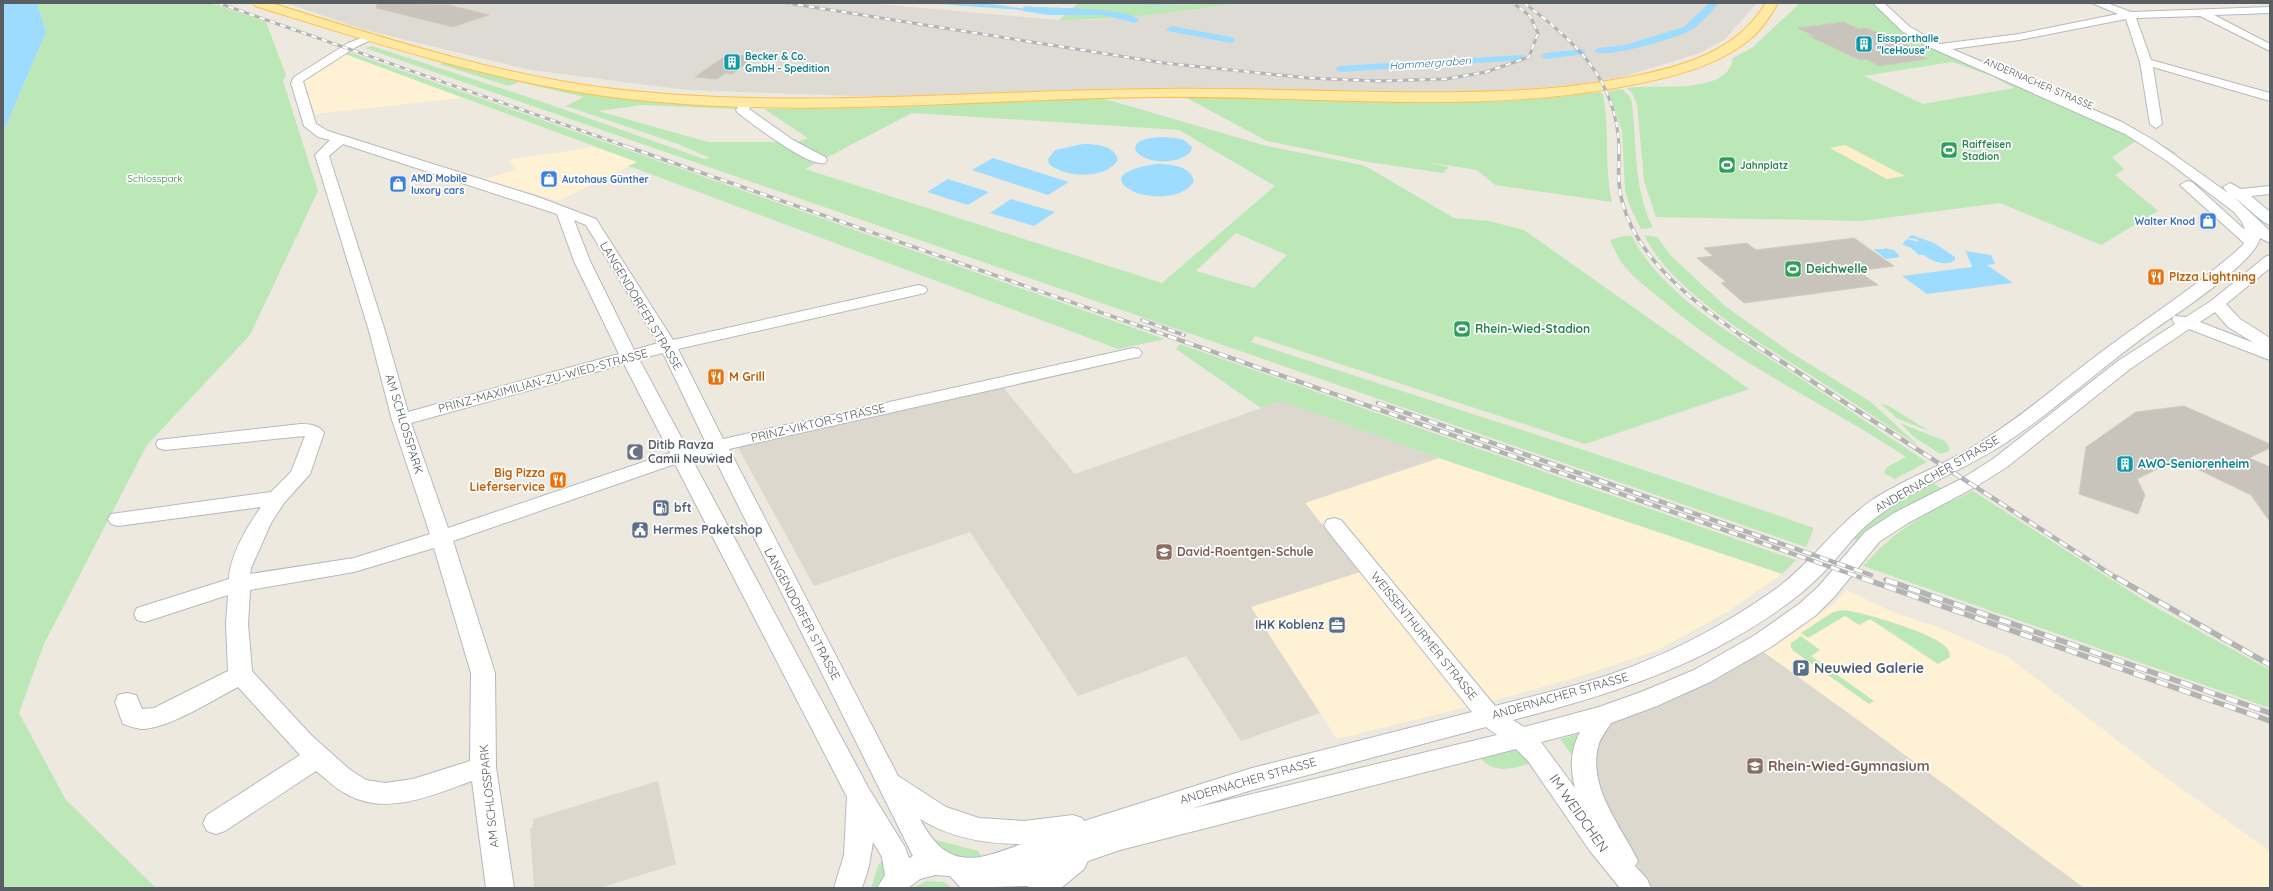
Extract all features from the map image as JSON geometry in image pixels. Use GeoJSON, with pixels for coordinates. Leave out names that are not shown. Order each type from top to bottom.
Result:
{"type":"FeatureCollection","features":[{"type":"Feature","properties":{"kind":"main road"},"geometry":{"type":"LineString","coordinates":[[259,3],[482,69],[545,83],[641,96],[746,103],[858,103],[1150,93],[1428,97],[1526,94],[1618,84],[1689,66],[1740,41],[1756,27],[1766,21],[1781,3]]}},
{"type":"Feature","properties":{"kind":"main road"},"geometry":{"type":"LineString","coordinates":[[1756,27],[1772,3]]}},
{"type":"Feature","properties":{"kind":"street","name":"ANDERNACHER STRASSE"},"geometry":{"type":"LineString","coordinates":[[1878,3],[1906,29],[1937,47],[1957,50],[2121,118],[2157,137],[2190,158],[2232,196],[2249,221],[2270,240]]}},
{"type":"Feature","properties":{"kind":"street","name":"ANDERNACHER STRASSE"},"geometry":{"type":"LineString","coordinates":[[1891,3],[1920,27],[1957,50],[2118,125],[2267,218]]}},
{"type":"Feature","properties":{"kind":"street"},"geometry":{"type":"LineString","coordinates":[[2097,3],[2130,15]]}},
{"type":"Feature","properties":{"kind":"street"},"geometry":{"type":"LineString","coordinates":[[2187,3],[2270,48]]}},
{"type":"Feature","properties":{"kind":"street"},"geometry":{"type":"LineString","coordinates":[[1957,50],[2130,15],[2270,10]]}},
{"type":"Feature","properties":{"kind":"street"},"geometry":{"type":"LineString","coordinates":[[2130,15],[2146,62],[2156,124]]}},
{"type":"Feature","properties":{"kind":"street"},"geometry":{"type":"LineString","coordinates":[[342,140],[315,131],[310,126],[297,81],[303,74],[349,46],[372,37]]}},
{"type":"Feature","properties":{"kind":"street"},"geometry":{"type":"LineString","coordinates":[[2146,62],[2270,98]]}},
{"type":"Feature","properties":{"kind":"street"},"geometry":{"type":"LineString","coordinates":[[746,103],[742,110],[788,143],[820,160]]}},
{"type":"Feature","properties":{"kind":"street","name":"LANGENDORFER STRASSE"},"geometry":{"type":"LineString","coordinates":[[342,140],[533,200],[591,222],[668,346],[716,446],[888,779],[920,845],[936,862]]}},
{"type":"Feature","properties":{"kind":"street","name":"AM SCHLOSSPARK"},"geometry":{"type":"LineString","coordinates":[[342,140],[333,144],[322,154],[377,331],[400,420],[468,619],[483,673],[483,767],[500,888]]}},
{"type":"Feature","properties":{"kind":"street","name":"ANDERNACHER STRASSE"},"geometry":{"type":"LineString","coordinates":[[971,880],[989,868],[1081,833],[1160,807],[1252,779],[1570,696],[1609,684],[1656,666],[1702,645],[1757,613],[1812,571],[1841,538],[1866,514],[1895,496],[1981,450],[2007,433],[2114,351],[2170,311],[2242,254],[2252,242],[2231,227],[2204,198],[2145,153],[2162,152],[2190,158]]}},
{"type":"Feature","properties":{"kind":"street"},"geometry":{"type":"LineString","coordinates":[[2232,196],[2270,190]]}},
{"type":"Feature","properties":{"kind":"street"},"geometry":{"type":"LineString","coordinates":[[2267,218],[2270,201]]}},
{"type":"Feature","properties":{"kind":"street"},"geometry":{"type":"LineString","coordinates":[[563,212],[582,261],[630,357],[860,798],[895,855],[895,883]]}},
{"type":"Feature","properties":{"kind":"street"},"geometry":{"type":"LineString","coordinates":[[2249,221],[2253,232],[2252,242]]}},
{"type":"Feature","properties":{"kind":"street","name":"ANDERNACHER STRASSE"},"geometry":{"type":"LineString","coordinates":[[995,888],[1062,858],[1098,845],[1143,832],[1592,719],[1649,699],[1702,676],[1780,630],[1818,600],[1872,536],[1901,518],[1979,477],[2124,365],[2217,304],[2270,260]]}},
{"type":"Feature","properties":{"kind":"street","name":"PRINZ-MAXIMILIAN-ZU-WIED-STRASSE"},"geometry":{"type":"LineString","coordinates":[[400,420],[668,346],[919,290]]}},
{"type":"Feature","properties":{"kind":"street"},"geometry":{"type":"LineString","coordinates":[[2217,304],[2234,323],[2270,346]]}},
{"type":"Feature","properties":{"kind":"street"},"geometry":{"type":"LineString","coordinates":[[2170,311],[2270,346]]}},
{"type":"Feature","properties":{"kind":"street"},"geometry":{"type":"LineString","coordinates":[[2193,320],[2270,355]]}},
{"type":"Feature","properties":{"kind":"street","name":"PRINZ-VIKTOR-STRASSE"},"geometry":{"type":"LineString","coordinates":[[145,614],[238,584],[354,565],[386,557],[682,455],[716,446],[1133,352]]}},
{"type":"Feature","properties":{"kind":"street"},"geometry":{"type":"LineString","coordinates":[[165,444],[301,430],[310,430],[315,433],[300,474],[277,498],[247,549],[240,568],[238,584],[237,640],[238,664],[241,675],[316,757],[345,781],[370,793],[412,790],[483,767]]}},
{"type":"Feature","properties":{"kind":"street"},"geometry":{"type":"LineString","coordinates":[[118,519],[277,498]]}},
{"type":"Feature","properties":{"kind":"street","name":"WEISSENTHURMER STRASSE"},"geometry":{"type":"LineString","coordinates":[[1334,525],[1490,717],[1521,738]]}},
{"type":"Feature","properties":{"kind":"street"},"geometry":{"type":"LineString","coordinates":[[127,702],[132,717],[141,719],[158,717],[241,675]]}},
{"type":"Feature","properties":{"kind":"street"},"geometry":{"type":"LineString","coordinates":[[1570,696],[1565,711],[1573,720],[1592,719]]}},
{"type":"Feature","properties":{"kind":"street","name":"IM WEIDCHEN"},"geometry":{"type":"LineString","coordinates":[[1592,719],[1585,747],[1585,773],[1596,808],[1638,888]]}},
{"type":"Feature","properties":{"kind":"street","name":"IM WEIDCHEN"},"geometry":{"type":"LineString","coordinates":[[1521,738],[1537,754],[1599,843],[1638,888]]}},
{"type":"Feature","properties":{"kind":"street"},"geometry":{"type":"LineString","coordinates":[[216,823],[316,757]]}},
{"type":"Feature","properties":{"kind":"street"},"geometry":{"type":"LineString","coordinates":[[888,779],[909,798],[930,813],[967,828],[983,832],[1023,833],[1048,830],[1160,807]]}},
{"type":"Feature","properties":{"kind":"street"},"geometry":{"type":"LineString","coordinates":[[848,888],[858,858],[860,798]]}},
{"type":"Feature","properties":{"kind":"street"},"geometry":{"type":"LineString","coordinates":[[1041,888],[1062,869],[1098,845]]}},
{"type":"Feature","properties":{"kind":"street"},"geometry":{"type":"LineString","coordinates":[[895,883],[918,866],[936,862],[953,864],[971,880]]}},
{"type":"Feature","properties":{"kind":"shaded area"},"geometry":{"type":"Polygon","coordinates":[[[286,3],[866,3],[1059,20],[1094,20],[1193,10],[1240,3],[1757,3],[1724,40],[1698,54],[1618,78],[1578,84],[1485,92],[1135,88],[885,97],[686,90],[531,70],[365,30],[286,3]]]}},
{"type":"Feature","properties":{"kind":"shaded area"},"geometry":{"type":"Polygon","coordinates":[[[345,54],[462,98],[315,114],[303,82],[312,73],[345,54]]]}},
{"type":"Feature","properties":{"kind":"shaded area"},"geometry":{"type":"Polygon","coordinates":[[[594,147],[638,162],[558,201],[485,179],[516,170],[508,160],[594,147]]]}},
{"type":"Feature","properties":{"kind":"shaded area","name":"David-Roentgen-Schule"},"geometry":{"type":"Polygon","coordinates":[[[1002,386],[1075,474],[1281,401],[1439,458],[1305,503],[1360,572],[1251,607],[1320,713],[1241,741],[1186,656],[1078,696],[970,532],[814,586],[737,446],[1002,386]]]}},
{"type":"Feature","properties":{"kind":"shaded area"},"geometry":{"type":"Polygon","coordinates":[[[1439,458],[1782,574],[1727,612],[1658,650],[1575,678],[1495,700],[1337,739],[1250,607],[1360,572],[1304,503],[1439,458]]]}},
{"type":"Feature","properties":{"kind":"shaded area"},"geometry":{"type":"Polygon","coordinates":[[[1847,590],[1888,610],[1932,625],[2008,657],[2172,782],[2270,851],[2270,888],[2084,888],[1851,715],[1762,651],[1829,608],[1847,590]]]}},
{"type":"Feature","properties":{"kind":"shaded area","name":"Rhein-Wied-Gymnasium"},"geometry":{"type":"Polygon","coordinates":[[[1762,651],[1851,715],[2084,888],[1652,888],[1607,818],[1590,760],[1603,730],[1613,722],[1628,715],[1702,686],[1762,651]]]}},
{"type":"Feature","properties":{"kind":"shaded area"},"geometry":{"type":"Polygon","coordinates":[[[658,781],[676,864],[600,888],[534,888],[530,828],[533,827],[533,819],[658,781]]]}},
{"type":"Feature","properties":{"kind":"green space","name":"Schlosspark"},"geometry":{"type":"Polygon","coordinates":[[[37,3],[210,3],[266,22],[286,75],[283,81],[318,191],[250,335],[147,445],[44,644],[19,713],[66,800],[156,888],[3,888],[3,133],[46,32],[37,3]]]}},
{"type":"Feature","properties":{"kind":"green space"},"geometry":{"type":"Polygon","coordinates":[[[1078,3],[1157,5],[1240,3],[1150,15],[1104,19],[1059,20],[1078,3]]]}},
{"type":"Feature","properties":{"kind":"green space"},"geometry":{"type":"Polygon","coordinates":[[[1800,3],[1873,3],[1908,35],[2139,139],[2112,157],[2124,169],[2115,175],[2158,211],[2101,245],[2000,203],[1862,221],[1656,217],[1644,181],[1637,104],[1632,93],[1627,88],[1688,86],[1704,83],[1718,78],[1728,70],[1733,58],[1753,47],[1800,3]],[[1952,62],[1864,76],[1923,104],[2014,88],[1992,76],[1952,62]]]}},
{"type":"Feature","properties":{"kind":"green space"},"geometry":{"type":"Polygon","coordinates":[[[372,46],[540,101],[704,159],[710,158],[678,144],[566,106],[584,97],[519,82],[509,86],[439,64],[444,63],[521,81],[735,105],[736,109],[643,105],[598,111],[708,142],[797,142],[808,138],[764,109],[872,108],[1098,97],[1267,146],[1367,167],[1454,218],[1489,221],[1524,230],[1749,389],[1585,444],[1255,336],[1251,342],[1603,457],[1814,528],[1806,547],[365,48],[372,46]],[[912,113],[805,169],[1162,283],[1275,186],[1179,130],[912,113]],[[1236,233],[1196,271],[1254,288],[1287,255],[1236,233]]]}},
{"type":"Feature","properties":{"kind":"green space"},"geometry":{"type":"Polygon","coordinates":[[[349,52],[1165,339],[1118,349],[629,166],[637,162],[345,54],[349,52]]]}},
{"type":"Feature","properties":{"kind":"green space"},"geometry":{"type":"Polygon","coordinates":[[[1622,89],[1630,97],[1632,103],[1639,180],[1652,228],[1641,229],[1631,209],[1625,191],[1622,131],[1608,91],[1622,89]]]}},
{"type":"Feature","properties":{"kind":"green space"},"geometry":{"type":"Polygon","coordinates":[[[1599,92],[1603,94],[1605,108],[1608,175],[1612,202],[1495,185],[1477,170],[1425,162],[1449,167],[1443,173],[1368,162],[1267,141],[1183,96],[1339,101],[1444,102],[1547,98],[1599,92]]]}},
{"type":"Feature","properties":{"kind":"green space"},"geometry":{"type":"Polygon","coordinates":[[[2061,94],[2122,121],[2178,154],[2166,151],[2053,95],[2061,94]]]}},
{"type":"Feature","properties":{"kind":"green space"},"geometry":{"type":"Polygon","coordinates":[[[1644,235],[1657,237],[1672,257],[1725,306],[1787,350],[1871,402],[1919,446],[1720,316],[1676,278],[1658,257],[1644,235]]]}},
{"type":"Feature","properties":{"kind":"green space"},"geometry":{"type":"Polygon","coordinates":[[[1624,236],[1632,236],[1646,259],[1665,280],[1686,300],[1709,318],[1734,336],[1927,462],[1895,479],[1884,473],[1887,467],[1906,457],[1755,367],[1696,327],[1643,285],[1621,262],[1610,240],[1624,236]]]}},
{"type":"Feature","properties":{"kind":"green space"},"geometry":{"type":"Polygon","coordinates":[[[1180,344],[1796,560],[1782,574],[1439,458],[1281,401],[1261,408],[1176,349],[1180,344]]]}},
{"type":"Feature","properties":{"kind":"green space"},"geometry":{"type":"Polygon","coordinates":[[[1881,404],[1889,406],[1929,431],[1898,419],[1881,404]]]}},
{"type":"Feature","properties":{"kind":"green space"},"geometry":{"type":"Polygon","coordinates":[[[1900,423],[1945,441],[1950,449],[1947,452],[1940,454],[1914,437],[1900,423]]]}},
{"type":"Feature","properties":{"kind":"green space"},"geometry":{"type":"Polygon","coordinates":[[[1931,482],[1943,489],[1858,541],[1854,538],[1875,514],[1931,482]]]}},
{"type":"Feature","properties":{"kind":"green space"},"geometry":{"type":"Polygon","coordinates":[[[1973,491],[2150,604],[2270,670],[2270,708],[1863,566],[1888,541],[1914,522],[1973,491]]]}},
{"type":"Feature","properties":{"kind":"green space"},"geometry":{"type":"Polygon","coordinates":[[[1842,610],[1880,618],[1926,635],[1945,646],[1949,651],[1950,657],[1938,664],[1870,619],[1859,625],[1845,616],[1808,638],[1801,633],[1833,612],[1842,610]]]}},
{"type":"Feature","properties":{"kind":"green space"},"geometry":{"type":"Polygon","coordinates":[[[1801,636],[1820,650],[1811,656],[1874,701],[1869,704],[1795,652],[1791,648],[1791,643],[1801,636]]]}},
{"type":"Feature","properties":{"kind":"green space"},"geometry":{"type":"Polygon","coordinates":[[[1582,733],[1574,758],[1560,739],[1582,733]]]}},
{"type":"Feature","properties":{"kind":"green space"},"geometry":{"type":"Polygon","coordinates":[[[1519,748],[1536,762],[1514,768],[1500,769],[1487,764],[1481,759],[1519,748]]]}},
{"type":"Feature","properties":{"kind":"green space"},"geometry":{"type":"Polygon","coordinates":[[[932,839],[978,851],[987,865],[951,860],[932,839]]]}},
{"type":"Feature","properties":{"kind":"green space"},"geometry":{"type":"Polygon","coordinates":[[[883,859],[888,868],[881,888],[871,888],[878,866],[883,859]]]}},
{"type":"Feature","properties":{"kind":"green space"},"geometry":{"type":"Polygon","coordinates":[[[926,881],[944,882],[952,888],[913,888],[926,881]]]}},
{"type":"Feature","properties":{"kind":"sand"},"geometry":{"type":"Polygon","coordinates":[[[1845,145],[1905,176],[1887,179],[1830,148],[1845,145]]]}},
{"type":"Feature","properties":{"kind":"water"},"geometry":{"type":"Polygon","coordinates":[[[3,3],[37,3],[46,32],[3,133],[3,3]]]}},
{"type":"Feature","properties":{"kind":"water"},"geometry":{"type":"Polygon","coordinates":[[[924,3],[985,3],[1048,12],[924,3]]]}},
{"type":"Feature","properties":{"kind":"water"},"geometry":{"type":"Polygon","coordinates":[[[1073,3],[1211,3],[1157,5],[1073,3]]]}},
{"type":"Feature","properties":{"kind":"water"},"geometry":{"type":"Polygon","coordinates":[[[1159,137],[1184,140],[1192,147],[1191,151],[1186,156],[1179,159],[1171,161],[1154,161],[1140,155],[1135,150],[1137,143],[1140,141],[1159,137]]]}},
{"type":"Feature","properties":{"kind":"water"},"geometry":{"type":"Polygon","coordinates":[[[1083,144],[1093,144],[1109,148],[1116,155],[1118,160],[1104,171],[1085,175],[1065,172],[1056,169],[1049,164],[1048,159],[1055,150],[1083,144]]]}},
{"type":"Feature","properties":{"kind":"water"},"geometry":{"type":"Polygon","coordinates":[[[993,158],[1069,182],[1048,195],[972,170],[993,158]]]}},
{"type":"Feature","properties":{"kind":"water"},"geometry":{"type":"Polygon","coordinates":[[[1156,164],[1179,166],[1192,176],[1194,181],[1182,192],[1164,196],[1136,193],[1123,183],[1121,178],[1129,171],[1156,164]]]}},
{"type":"Feature","properties":{"kind":"water"},"geometry":{"type":"Polygon","coordinates":[[[948,179],[989,192],[968,205],[927,192],[948,179]]]}},
{"type":"Feature","properties":{"kind":"water"},"geometry":{"type":"Polygon","coordinates":[[[1011,199],[1055,212],[1034,226],[990,213],[1011,199]]]}},
{"type":"Feature","properties":{"kind":"water"},"geometry":{"type":"Polygon","coordinates":[[[1912,235],[1934,243],[1955,257],[1955,260],[1943,263],[1935,261],[1924,255],[1919,255],[1911,248],[1902,244],[1907,239],[1919,242],[1917,239],[1908,238],[1912,235]]]}},
{"type":"Feature","properties":{"kind":"water"},"geometry":{"type":"Polygon","coordinates":[[[1884,248],[1894,250],[1900,257],[1886,259],[1873,249],[1885,249],[1884,248]]]}},
{"type":"Feature","properties":{"kind":"water"},"geometry":{"type":"Polygon","coordinates":[[[1966,251],[1991,255],[1995,264],[1987,265],[2013,283],[1927,294],[1902,276],[1972,267],[1966,251]]]}},
{"type":"Feature","properties":{"kind":"building"},"geometry":{"type":"Polygon","coordinates":[[[377,3],[449,5],[489,15],[453,27],[376,8],[377,3]]]}},
{"type":"Feature","properties":{"kind":"building","name":"Eissporthalle \"IceHouse\""},"geometry":{"type":"Polygon","coordinates":[[[1844,22],[1859,29],[1866,28],[1911,47],[1903,48],[1927,59],[1879,66],[1866,59],[1860,60],[1809,36],[1814,36],[1798,28],[1844,22]]]}},
{"type":"Feature","properties":{"kind":"building","name":"Becker & Co. GmbH - Spedition"},"geometry":{"type":"Polygon","coordinates":[[[728,54],[756,57],[732,74],[725,73],[717,79],[695,77],[728,54]]]}},
{"type":"Feature","properties":{"kind":"building","name":"Deichwelle"},"geometry":{"type":"Polygon","coordinates":[[[1854,238],[1894,266],[1858,271],[1878,285],[1744,303],[1721,283],[1726,282],[1697,258],[1713,256],[1704,248],[1747,243],[1756,250],[1854,238]]]}},
{"type":"Feature","properties":{"kind":"building","name":"AWO-Seniorenheim"},"geometry":{"type":"Polygon","coordinates":[[[2184,406],[2270,444],[2270,448],[2249,458],[2270,467],[2270,522],[2251,495],[2189,465],[2169,463],[2137,479],[2145,495],[2138,514],[2079,494],[2086,447],[2136,412],[2184,406]]]}},
{"type":"Feature","properties":{"kind":"waterway","name":"Hammergraben"},"geometry":{"type":"LineString","coordinates":[[1599,51],[1626,48],[1687,29],[1714,3]]}},
{"type":"Feature","properties":{"kind":"waterway","name":"Hammergraben"},"geometry":{"type":"LineString","coordinates":[[1026,9],[1048,12],[1103,12],[1135,20]]}},
{"type":"Feature","properties":{"kind":"waterway","name":"Hammergraben"},"geometry":{"type":"LineString","coordinates":[[1171,29],[1231,40]]}},
{"type":"Feature","properties":{"kind":"waterway","name":"Hammergraben"},"geometry":{"type":"LineString","coordinates":[[1546,56],[1582,52]]}},
{"type":"Feature","properties":{"kind":"waterway","name":"Hammergraben"},"geometry":{"type":"LineString","coordinates":[[1340,69],[1521,58]]}},
{"type":"Feature","properties":{"kind":"railway"},"geometry":{"type":"LineString","coordinates":[[218,3],[631,148]]}},
{"type":"Feature","properties":{"kind":"railway"},"geometry":{"type":"LineString","coordinates":[[787,3],[1164,63],[1308,78],[1378,81],[1446,79],[1486,72],[1529,57],[1538,33],[1530,16],[1513,3]]}},
{"type":"Feature","properties":{"kind":"railway"},"geometry":{"type":"LineString","coordinates":[[1524,3],[1543,17],[1576,47],[1602,82],[1610,102],[1616,124],[1619,148]]}},
{"type":"Feature","properties":{"kind":"railway"},"geometry":{"type":"LineString","coordinates":[[628,147],[1171,337]]}},
{"type":"Feature","properties":{"kind":"railway"},"geometry":{"type":"LineString","coordinates":[[1619,148],[1620,194],[1630,223],[1641,243],[1670,279],[1706,310],[1743,337]]}},
{"type":"Feature","properties":{"kind":"railway"},"geometry":{"type":"LineString","coordinates":[[1142,320],[1184,335]]}},
{"type":"Feature","properties":{"kind":"railway"},"geometry":{"type":"LineString","coordinates":[[1168,336],[1865,579]]}},
{"type":"Feature","properties":{"kind":"railway"},"geometry":{"type":"LineString","coordinates":[[1742,336],[2118,579]]}},
{"type":"Feature","properties":{"kind":"railway"},"geometry":{"type":"LineString","coordinates":[[1378,403],[1871,575]]}},
{"type":"Feature","properties":{"kind":"railway"},"geometry":{"type":"LineString","coordinates":[[1862,578],[2270,721]]}},
{"type":"Feature","properties":{"kind":"railway"},"geometry":{"type":"LineString","coordinates":[[2117,578],[2270,665]]}},
{"type":"Feature","properties":{"kind":"railway"},"geometry":{"type":"LineString","coordinates":[[1886,580],[2270,713]]}},
{"type":"Feature","properties":{"kind":"place","name":"Eissporthalle \"IceHouse\""},"geometry":{"type":"Point","coordinates":[1864,44]}},
{"type":"Feature","properties":{"kind":"place","name":"Becker & Co. GmbH - Spedition"},"geometry":{"type":"Point","coordinates":[732,62]}},
{"type":"Feature","properties":{"kind":"place","name":"Raiffeisen Stadion"},"geometry":{"type":"Point","coordinates":[1949,150]}},
{"type":"Feature","properties":{"kind":"place","name":"Jahnplatz"},"geometry":{"type":"Point","coordinates":[1727,165]}},
{"type":"Feature","properties":{"kind":"place","name":"Autohaus Günther"},"geometry":{"type":"Point","coordinates":[549,179]}},
{"type":"Feature","properties":{"kind":"place","name":"AMD Mobile luxory cars"},"geometry":{"type":"Point","coordinates":[398,184]}},
{"type":"Feature","properties":{"kind":"place","name":"Walter Knod"},"geometry":{"type":"Point","coordinates":[2208,221]}},
{"type":"Feature","properties":{"kind":"place","name":"Deichwelle"},"geometry":{"type":"Point","coordinates":[1793,269]}},
{"type":"Feature","properties":{"kind":"place","name":"PIzza Lightning"},"geometry":{"type":"Point","coordinates":[2156,277]}},
{"type":"Feature","properties":{"kind":"place","name":"Rhein-Wied-Stadion"},"geometry":{"type":"Point","coordinates":[1462,329]}},
{"type":"Feature","properties":{"kind":"place","name":"M Grill"},"geometry":{"type":"Point","coordinates":[716,377]}},
{"type":"Feature","properties":{"kind":"place","name":"Ditib Ravza Camii Neuwied"},"geometry":{"type":"Point","coordinates":[635,452]}},
{"type":"Feature","properties":{"kind":"place","name":"AWO-Seniorenheim"},"geometry":{"type":"Point","coordinates":[2125,464]}},
{"type":"Feature","properties":{"kind":"place","name":"Big Pizza Lieferservice"},"geometry":{"type":"Point","coordinates":[558,480]}},
{"type":"Feature","properties":{"kind":"place","name":"bft"},"geometry":{"type":"Point","coordinates":[661,508]}},
{"type":"Feature","properties":{"kind":"place","name":"Hermes Paketshop"},"geometry":{"type":"Point","coordinates":[640,530]}},
{"type":"Feature","properties":{"kind":"place","name":"David-Roentgen-Schule"},"geometry":{"type":"Point","coordinates":[1164,552]}},
{"type":"Feature","properties":{"kind":"place","name":"IHK Koblenz"},"geometry":{"type":"Point","coordinates":[1337,625]}},
{"type":"Feature","properties":{"kind":"place","name":"Neuwied Galerie"},"geometry":{"type":"Point","coordinates":[1801,668]}},
{"type":"Feature","properties":{"kind":"place","name":"Rhein-Wied-Gymnasium"},"geometry":{"type":"Point","coordinates":[1755,766]}}]}
